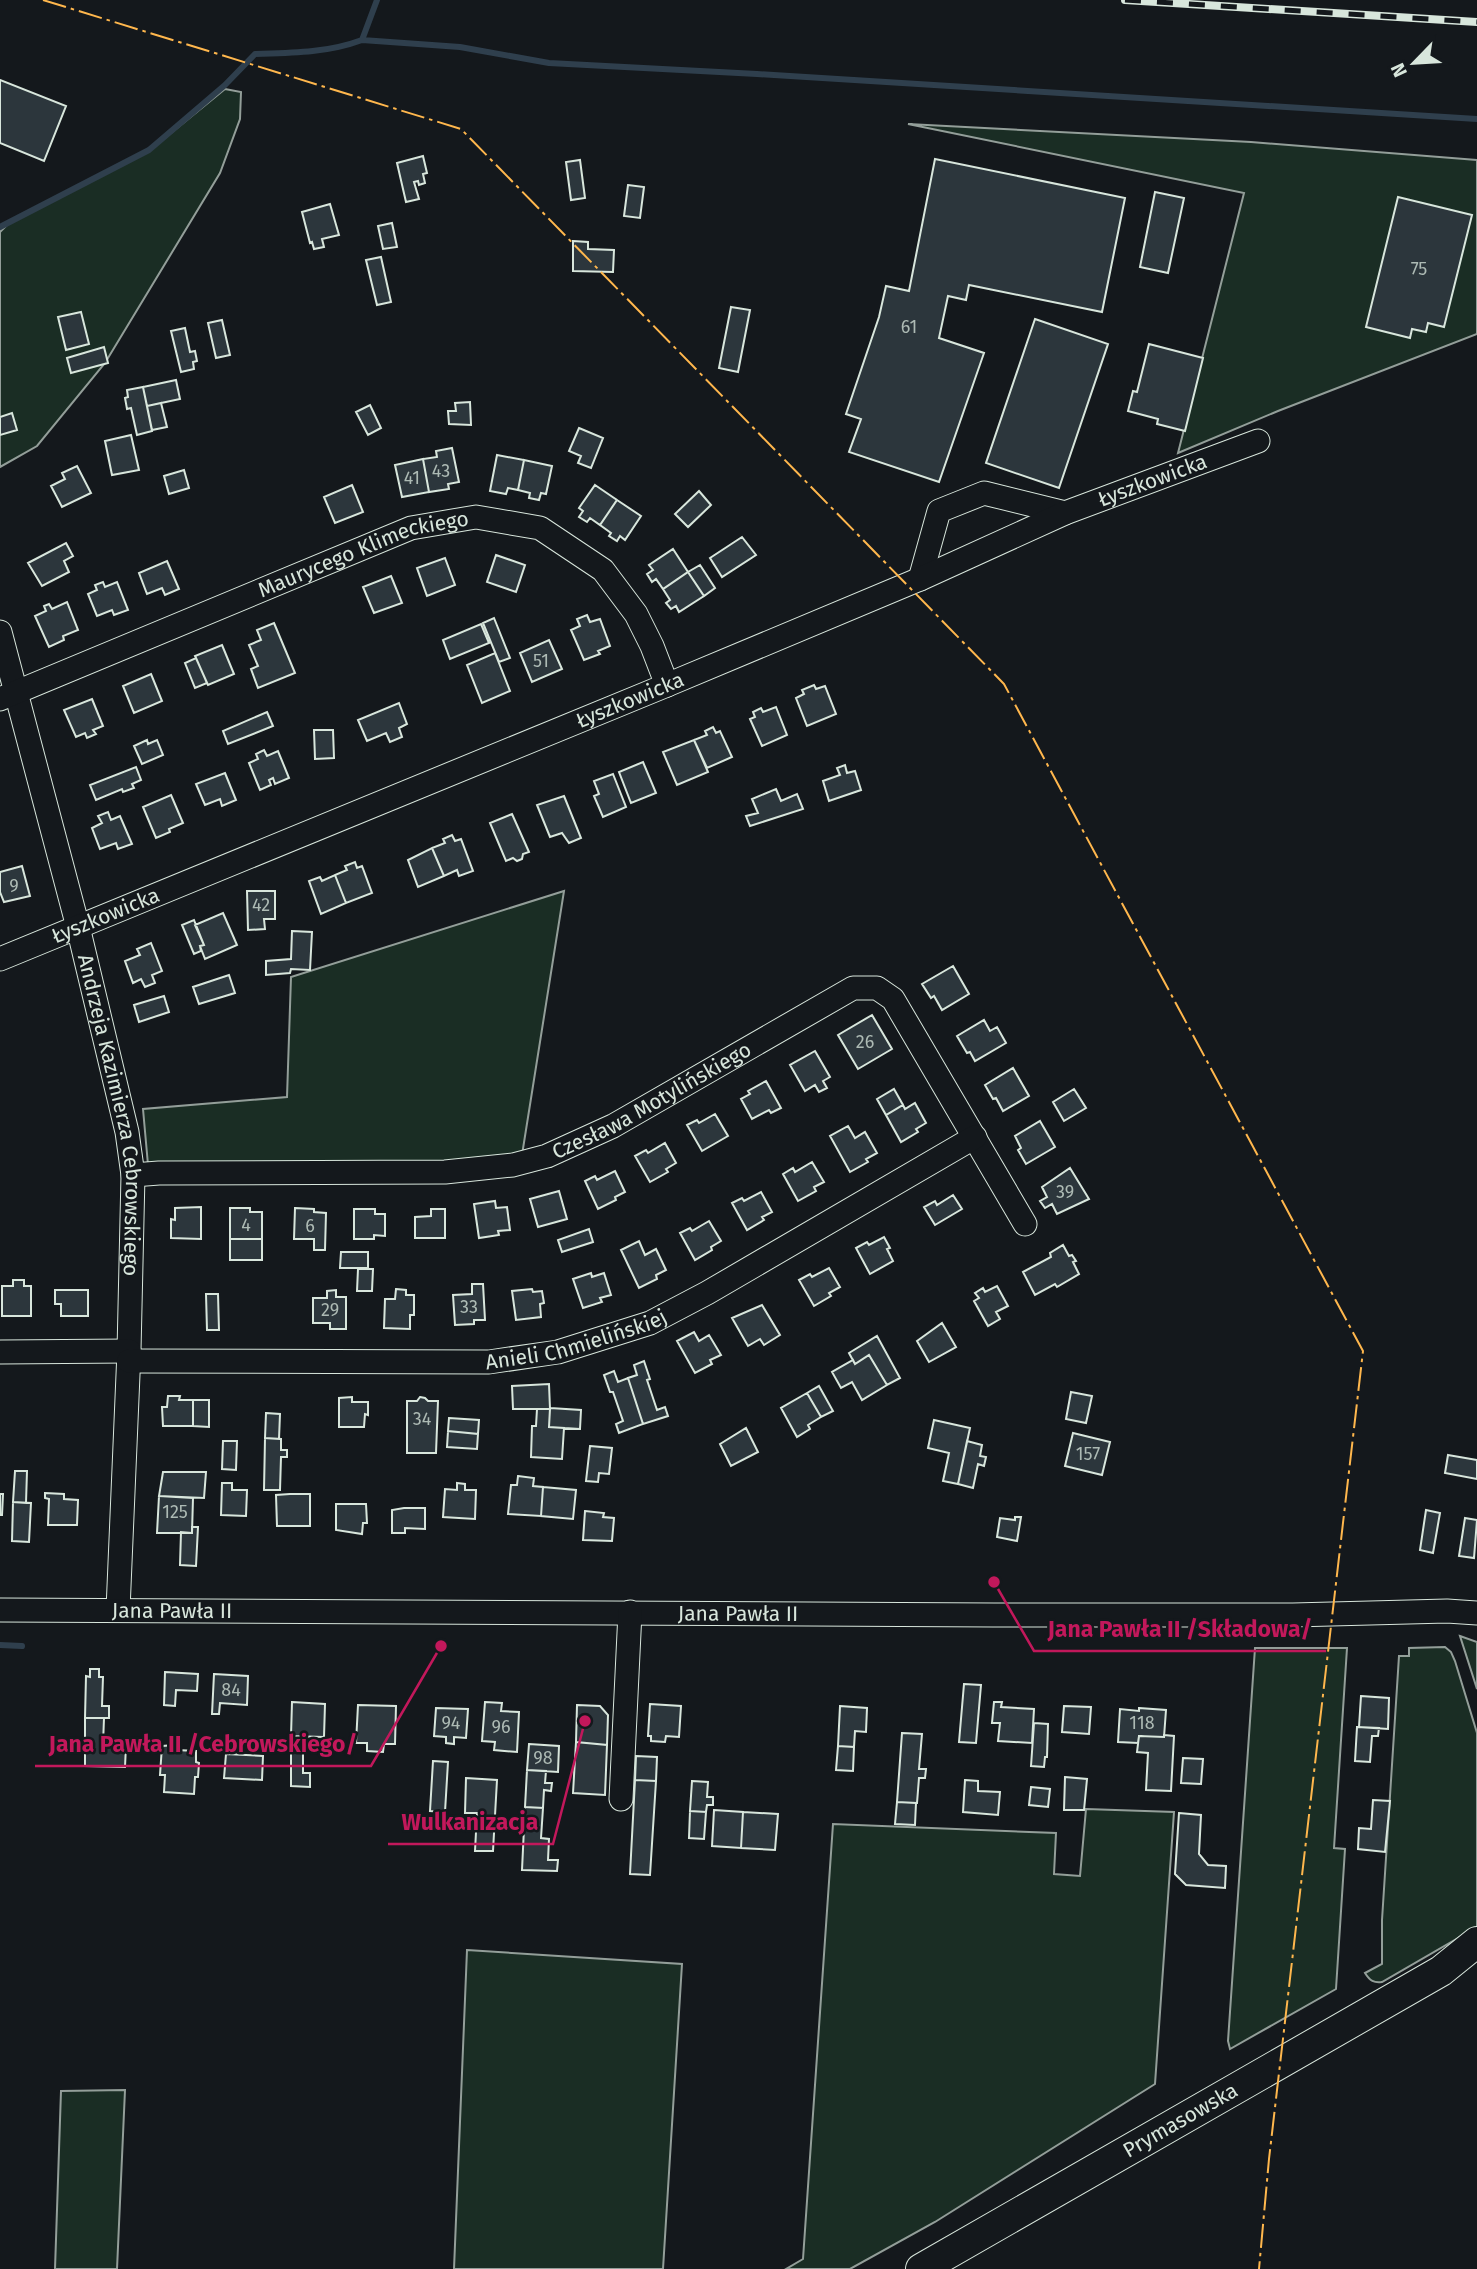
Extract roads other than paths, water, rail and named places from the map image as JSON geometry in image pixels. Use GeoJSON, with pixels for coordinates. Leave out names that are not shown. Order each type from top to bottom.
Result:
{"type":"FeatureCollection","features":[{"type":"Feature","properties":{"kind":"main road","name":"Prymasowska"},"geometry":{"type":"LineString","coordinates":[[1441,1971],[1477,1942]]}},
{"type":"Feature","properties":{"kind":"main road","name":"Prymasowska"},"geometry":{"type":"LineString","coordinates":[[921,2269],[1441,1971],[1477,1957]]}},
{"type":"Feature","properties":{"kind":"street","name":"Łyszkowicka"},"geometry":{"type":"LineString","coordinates":[[0,959],[667,685],[920,579],[1065,513],[1258,441]]}},
{"type":"Feature","properties":{"kind":"street"},"geometry":{"type":"LineString","coordinates":[[920,579],[939,512],[984,493],[1065,513]]}},
{"type":"Feature","properties":{"kind":"street","name":"Maurycego Klimeckiego"},"geometry":{"type":"LineString","coordinates":[[9,695],[411,528],[476,517],[540,528],[603,570],[636,614],[667,685]]}},
{"type":"Feature","properties":{"kind":"street","name":"Andrzeja Kazimierza Cebrowskiego"},"geometry":{"type":"LineString","coordinates":[[0,632],[9,695],[78,927],[127,1132],[133,1175],[129,1356],[118,1610]]}},
{"type":"Feature","properties":{"kind":"street","name":"Czesława Motylińskiego"},"geometry":{"type":"LineString","coordinates":[[133,1175],[445,1172],[513,1165],[547,1156],[614,1126],[853,988],[877,988],[894,999],[1026,1224]]}},
{"type":"Feature","properties":{"kind":"street","name":"Anieli Chmielińskiej"},"geometry":{"type":"LineString","coordinates":[[0,1352],[489,1362],[558,1352],[662,1317],[975,1137]]}},
{"type":"Feature","properties":{"kind":"street","name":"Jana Pawła II"},"geometry":{"type":"LineString","coordinates":[[0,1610],[1266,1615],[1447,1611],[1477,1613]]}},
{"type":"Feature","properties":{"kind":"street"},"geometry":{"type":"LineString","coordinates":[[621,1799],[630,1612]]}},
{"type":"Feature","properties":{"kind":"waterway"},"geometry":{"type":"LineString","coordinates":[[0,227],[149,150],[225,85],[255,54],[322,50],[362,40],[377,0]]}},
{"type":"Feature","properties":{"kind":"waterway"},"geometry":{"type":"LineString","coordinates":[[362,40],[460,47],[549,63],[1477,119]]}},
{"type":"Feature","properties":{"kind":"waterway"},"geometry":{"type":"LineString","coordinates":[[0,1645],[22,1646]]}},
{"type":"Feature","properties":{"kind":"railway"},"geometry":{"type":"LineString","coordinates":[[1125,0],[1477,22]]}},
{"type":"Feature","properties":{"kind":"place","name":"Jana Pawła II /Składowa/"},"geometry":{"type":"Point","coordinates":[994,1582]}},
{"type":"Feature","properties":{"kind":"place","name":"Jana Pawła II /Cebrowskiego/"},"geometry":{"type":"Point","coordinates":[441,1646]}},
{"type":"Feature","properties":{"kind":"place","name":"Wulkanizacja"},"geometry":{"type":"Point","coordinates":[585,1721]}}]}
